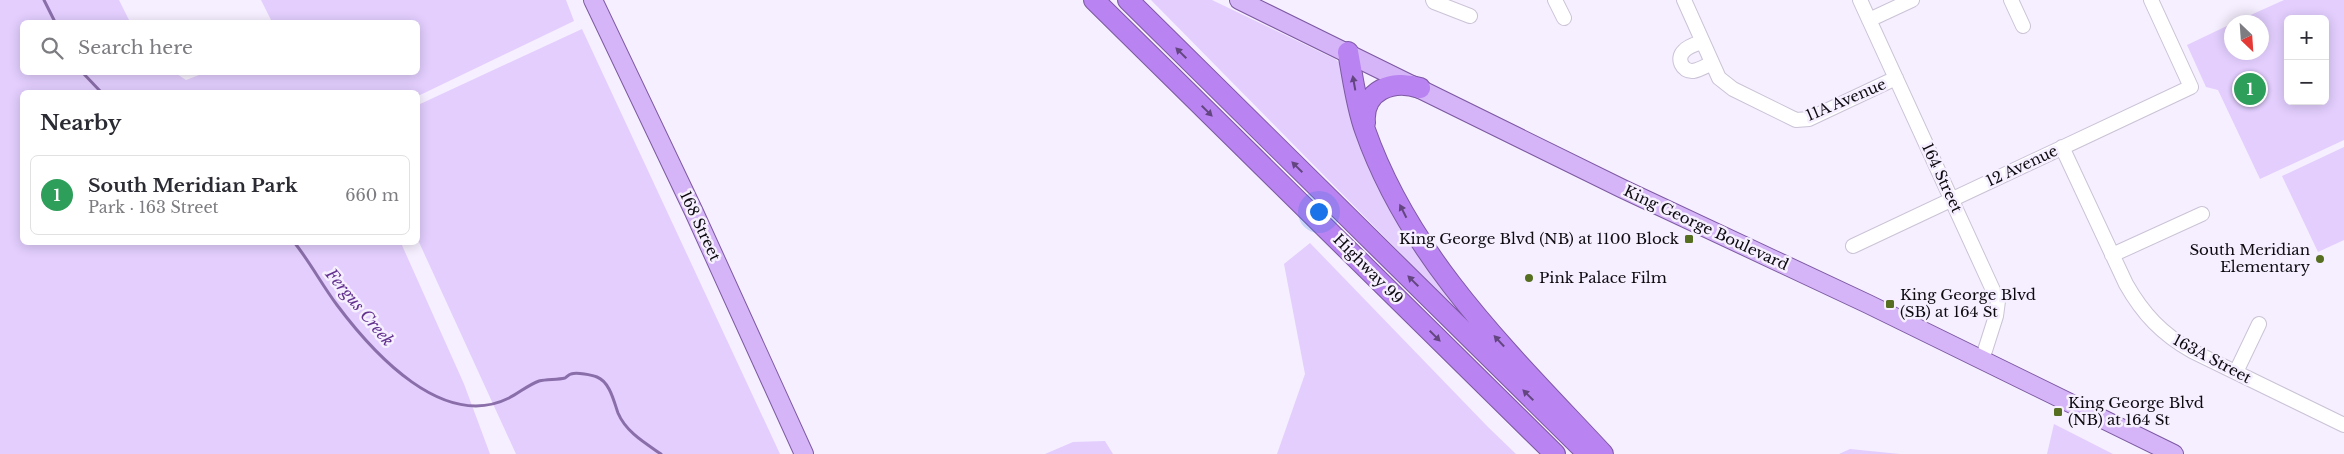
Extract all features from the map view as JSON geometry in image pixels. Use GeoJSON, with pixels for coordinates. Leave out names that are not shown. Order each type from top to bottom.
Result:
{"type":"FeatureCollection","features":[{"type":"Feature","properties":{"kind":"highway","name":"Highway 99"},"geometry":{"type":"LineString","coordinates":[[1093,0],[1555,454]]}},
{"type":"Feature","properties":{"kind":"highway","name":"Highway 99"},"geometry":{"type":"LineString","coordinates":[[1128,0],[1588,454]]}},
{"type":"Feature","properties":{"kind":"highway"},"geometry":{"type":"LineString","coordinates":[[1348,52],[1361,116],[1372,146],[1407,218],[1444,277],[1477,318],[1603,454]]}},
{"type":"Feature","properties":{"kind":"highway"},"geometry":{"type":"LineString","coordinates":[[1372,146],[1365,117],[1368,103],[1373,95],[1379,90],[1394,84],[1409,84],[1420,88]]}},
{"type":"Feature","properties":{"kind":"main road","name":"168 Street"},"geometry":{"type":"LineString","coordinates":[[593,0],[694,212],[804,454]]}},
{"type":"Feature","properties":{"kind":"main road","name":"King George Boulevard"},"geometry":{"type":"LineString","coordinates":[[1239,0],[2174,454]]}},
{"type":"Feature","properties":{"kind":"street"},"geometry":{"type":"LineString","coordinates":[[1433,0],[1470,16]]}},
{"type":"Feature","properties":{"kind":"street"},"geometry":{"type":"LineString","coordinates":[[1554,0],[1564,18]]}},
{"type":"Feature","properties":{"kind":"street"},"geometry":{"type":"LineString","coordinates":[[1684,0],[1712,63],[1693,71],[1686,70],[1681,64],[1680,57],[1684,50],[1702,42]]}},
{"type":"Feature","properties":{"kind":"street","name":"164 Street"},"geometry":{"type":"LineString","coordinates":[[1860,0],[1998,301],[1996,316],[1982,360]]}},
{"type":"Feature","properties":{"kind":"street"},"geometry":{"type":"LineString","coordinates":[[1869,20],[1912,0]]}},
{"type":"Feature","properties":{"kind":"street"},"geometry":{"type":"LineString","coordinates":[[2011,0],[2023,26]]}},
{"type":"Feature","properties":{"kind":"street","name":"12 Avenue"},"geometry":{"type":"LineString","coordinates":[[1854,246],[2191,87],[2151,0]]}},
{"type":"Feature","properties":{"kind":"street","name":"11A Avenue"},"geometry":{"type":"LineString","coordinates":[[1712,63],[1719,78],[1733,89],[1796,120],[1809,119],[1896,78]]}},
{"type":"Feature","properties":{"kind":"street","name":"163A Street"},"geometry":{"type":"LineString","coordinates":[[2062,147],[2112,254],[2138,304],[2153,323],[2185,347],[2344,425]]}},
{"type":"Feature","properties":{"kind":"street"},"geometry":{"type":"LineString","coordinates":[[2112,254],[2202,214]]}},
{"type":"Feature","properties":{"kind":"street"},"geometry":{"type":"LineString","coordinates":[[2236,372],[2259,324]]}},
{"type":"Feature","properties":{"kind":"shaded area"},"geometry":{"type":"Polygon","coordinates":[[[0,0],[119,0],[129,20],[20,20],[20,75],[178,75],[186,80],[199,75],[420,75],[420,20],[271,20],[261,0],[566,0],[574,21],[420,95],[420,90],[20,90],[20,245],[402,245],[464,384],[490,454],[0,454],[0,0]]]}},
{"type":"Feature","properties":{"kind":"shaded area"},"geometry":{"type":"Polygon","coordinates":[[[1151,0],[1212,0],[1335,59],[1342,65],[1418,252],[1434,278],[1498,352],[1151,0]]]}},
{"type":"Feature","properties":{"kind":"shaded area"},"geometry":{"type":"Polygon","coordinates":[[[2284,0],[2344,0],[2344,140],[2260,179],[2218,90],[2206,87],[2187,45],[2224,27],[2224,60],[2269,60],[2269,15],[2251,15],[2284,0]]]}},
{"type":"Feature","properties":{"kind":"shaded area"},"geometry":{"type":"Polygon","coordinates":[[[582,29],[780,454],[516,454],[420,244],[420,104],[582,29]]]}},
{"type":"Feature","properties":{"kind":"shaded area"},"geometry":{"type":"Polygon","coordinates":[[[2344,147],[2344,240],[2318,252],[2282,176],[2344,147]]]}},
{"type":"Feature","properties":{"kind":"shaded area"},"geometry":{"type":"Polygon","coordinates":[[[1310,243],[1516,454],[1277,454],[1305,374],[1284,264],[1310,243]]]}},
{"type":"Feature","properties":{"kind":"shaded area"},"geometry":{"type":"Polygon","coordinates":[[[2054,424],[2113,454],[2047,454],[2054,424]]]}},
{"type":"Feature","properties":{"kind":"shaded area"},"geometry":{"type":"Polygon","coordinates":[[[1105,441],[1113,454],[1045,454],[1073,442],[1105,441]]]}},
{"type":"Feature","properties":{"kind":"shaded area"},"geometry":{"type":"Polygon","coordinates":[[[1850,449],[1900,454],[1839,454],[1850,449]]]}},
{"type":"Feature","properties":{"kind":"waterway","name":"Fergus Creek"},"geometry":{"type":"LineString","coordinates":[[44,0],[54,20]]}},
{"type":"Feature","properties":{"kind":"waterway","name":"Fergus Creek"},"geometry":{"type":"LineString","coordinates":[[85,75],[99,90]]}},
{"type":"Feature","properties":{"kind":"waterway","name":"Fergus Creek"},"geometry":{"type":"LineString","coordinates":[[296,245],[337,305],[370,344],[412,382],[435,396],[459,404],[484,405],[509,398],[539,381],[565,378],[574,373],[592,375],[605,383],[621,420],[626,426],[636,436],[661,454]]}},
{"type":"Feature","properties":{"kind":"place","name":"South Meridian Park"},"geometry":{"type":"Point","coordinates":[2250,89]}},
{"type":"Feature","properties":{"kind":"place","name":"King George Blvd (NB) at 1100 Block"},"geometry":{"type":"Point","coordinates":[1689,239]}},
{"type":"Feature","properties":{"kind":"place","name":"South Meridian Elementary"},"geometry":{"type":"Point","coordinates":[2320,259]}},
{"type":"Feature","properties":{"kind":"place","name":"Pink Palace Film"},"geometry":{"type":"Point","coordinates":[1529,278]}},
{"type":"Feature","properties":{"kind":"place","name":"King George Blvd (SB) at 164 St"},"geometry":{"type":"Point","coordinates":[1890,304]}},
{"type":"Feature","properties":{"kind":"place","name":"King George Blvd (NB) at 164 St"},"geometry":{"type":"Point","coordinates":[2058,412]}}]}
